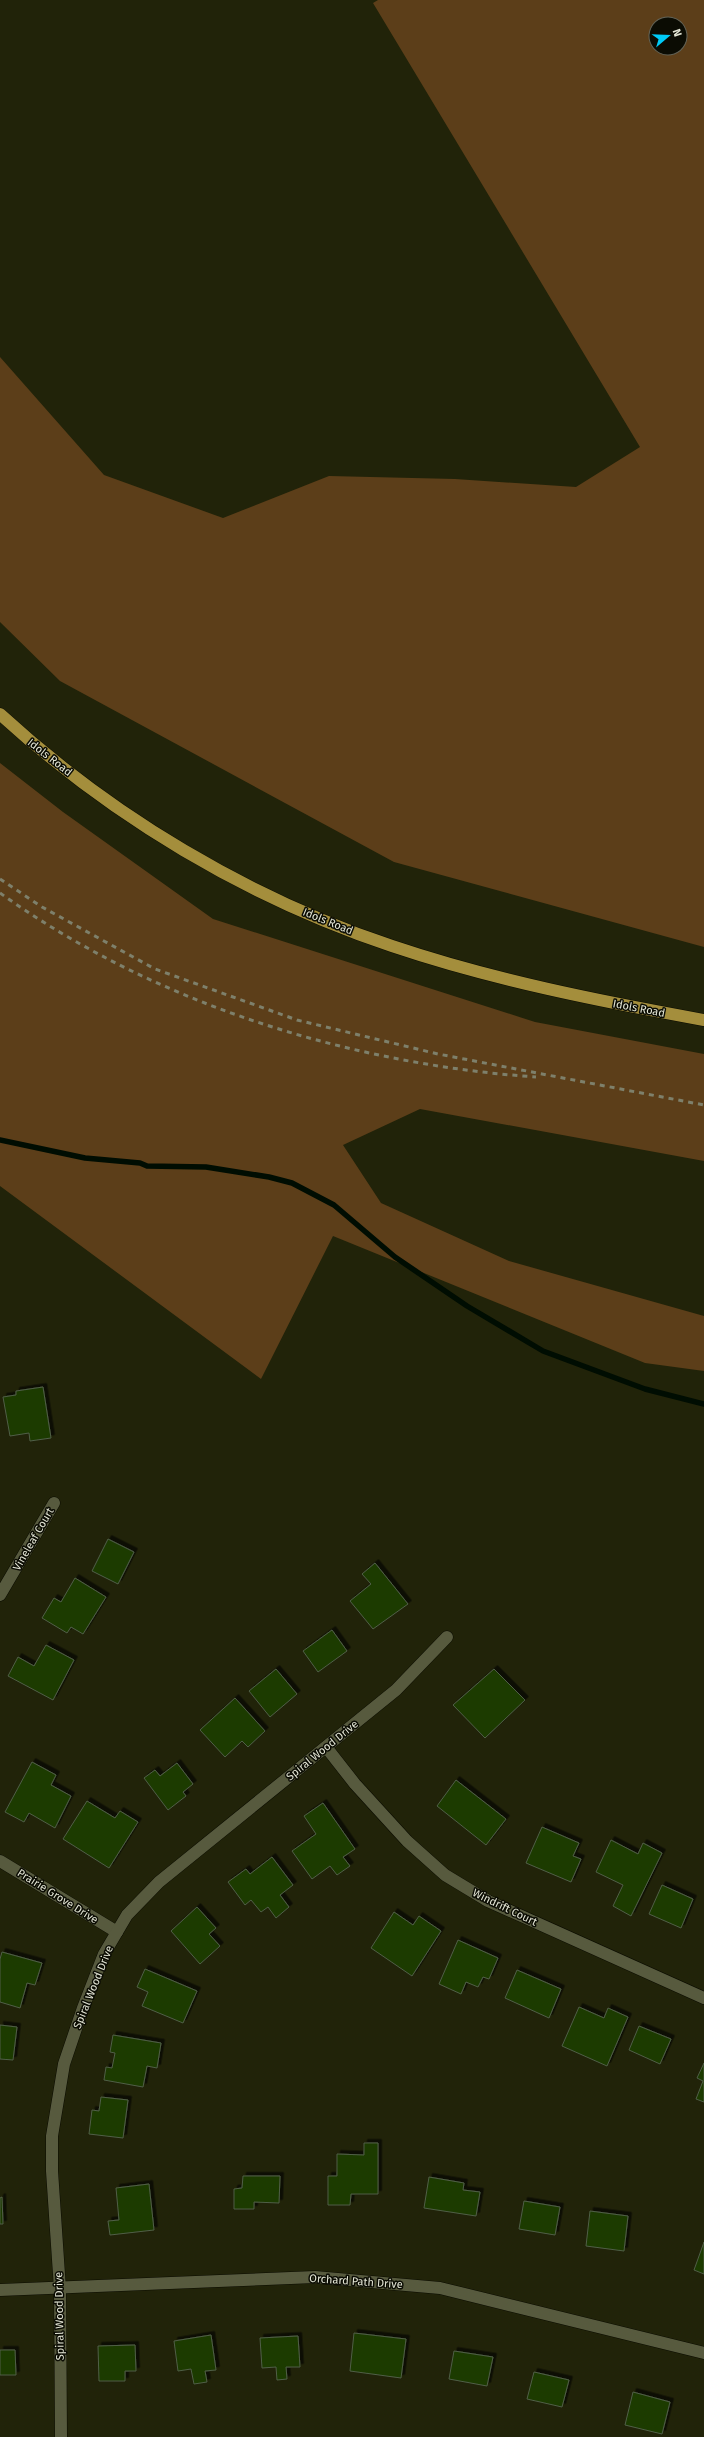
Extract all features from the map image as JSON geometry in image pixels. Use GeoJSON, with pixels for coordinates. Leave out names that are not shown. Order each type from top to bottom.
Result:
{"type":"FeatureCollection","features":[{"type":"Feature","properties":{"kind":"main road","name":"Idols Road"},"geometry":{"type":"LineString","coordinates":[[0,714],[44,755],[120,808],[194,856],[286,904],[391,946],[520,982],[637,1008],[704,1020]]}},
{"type":"Feature","properties":{"kind":"street","name":"Vineleaf Court"},"geometry":{"type":"LineString","coordinates":[[0,1595],[54,1503]]}},
{"type":"Feature","properties":{"kind":"street","name":"Spiral Wood Drive"},"geometry":{"type":"LineString","coordinates":[[61,2437],[60,2289],[52,2171],[52,2136],[64,2064],[80,2015],[104,1954],[127,1915],[159,1882],[396,1690],[447,1637]]}},
{"type":"Feature","properties":{"kind":"street","name":"Windrift Court"},"geometry":{"type":"LineString","coordinates":[[326,1747],[355,1784],[407,1841],[445,1875],[488,1901],[704,1998]]}},
{"type":"Feature","properties":{"kind":"street","name":"Prairie Grove Drive"},"geometry":{"type":"LineString","coordinates":[[0,1861],[117,1932]]}},
{"type":"Feature","properties":{"kind":"street","name":"Orchard Path Drive"},"geometry":{"type":"LineString","coordinates":[[0,2290],[60,2289],[315,2277],[440,2288],[704,2353]]}},
{"type":"Feature","properties":{"kind":"shaded area"},"geometry":{"type":"Polygon","coordinates":[[[378,0],[704,0],[704,947],[394,862],[60,681],[0,622],[0,357],[104,475],[223,518],[329,476],[455,479],[576,487],[640,447],[373,3],[378,0]]]}},
{"type":"Feature","properties":{"kind":"shaded area"},"geometry":{"type":"Polygon","coordinates":[[[0,763],[63,812],[213,919],[535,1022],[704,1054],[704,1161],[420,1109],[343,1145],[381,1203],[509,1261],[704,1316],[704,1371],[645,1363],[333,1236],[261,1379],[0,1186],[0,763]]]}},
{"type":"Feature","properties":{"kind":"building"},"geometry":{"type":"Polygon","coordinates":[[[43,1387],[51,1438],[30,1441],[29,1433],[10,1436],[3,1397],[16,1395],[16,1391],[43,1387]]]}},
{"type":"Feature","properties":{"kind":"building"},"geometry":{"type":"Polygon","coordinates":[[[108,1539],[134,1552],[118,1584],[92,1571],[108,1539]]]}},
{"type":"Feature","properties":{"kind":"building"},"geometry":{"type":"Polygon","coordinates":[[[375,1563],[408,1604],[373,1629],[350,1601],[371,1584],[362,1574],[375,1563]]]}},
{"type":"Feature","properties":{"kind":"building"},"geometry":{"type":"Polygon","coordinates":[[[75,1578],[106,1597],[83,1634],[71,1627],[67,1633],[42,1618],[54,1598],[61,1602],[75,1578]]]}},
{"type":"Feature","properties":{"kind":"building"},"geometry":{"type":"Polygon","coordinates":[[[332,1630],[347,1651],[318,1672],[303,1651],[332,1630]]]}},
{"type":"Feature","properties":{"kind":"building"},"geometry":{"type":"Polygon","coordinates":[[[46,1645],[74,1660],[53,1700],[8,1676],[18,1657],[34,1666],[46,1645]]]}},
{"type":"Feature","properties":{"kind":"building"},"geometry":{"type":"Polygon","coordinates":[[[276,1669],[297,1694],[270,1717],[249,1691],[276,1669]]]}},
{"type":"Feature","properties":{"kind":"building"},"geometry":{"type":"Polygon","coordinates":[[[494,1669],[525,1700],[485,1738],[453,1705],[494,1669]]]}},
{"type":"Feature","properties":{"kind":"building"},"geometry":{"type":"Polygon","coordinates":[[[235,1698],[265,1731],[248,1747],[242,1741],[225,1757],[200,1730],[235,1698]]]}},
{"type":"Feature","properties":{"kind":"building"},"geometry":{"type":"Polygon","coordinates":[[[32,1762],[56,1775],[51,1785],[71,1796],[55,1828],[29,1813],[24,1822],[5,1812],[32,1762]]]}},
{"type":"Feature","properties":{"kind":"building"},"geometry":{"type":"Polygon","coordinates":[[[177,1763],[193,1784],[183,1792],[186,1796],[168,1810],[144,1778],[155,1770],[160,1776],[177,1763]]]}},
{"type":"Feature","properties":{"kind":"building"},"geometry":{"type":"Polygon","coordinates":[[[456,1780],[506,1819],[486,1845],[437,1806],[456,1780]]]}},
{"type":"Feature","properties":{"kind":"building"},"geometry":{"type":"Polygon","coordinates":[[[87,1801],[115,1818],[120,1811],[138,1822],[109,1868],[63,1839],[87,1801]]]}},
{"type":"Feature","properties":{"kind":"building"},"geometry":{"type":"Polygon","coordinates":[[[323,1803],[355,1849],[343,1857],[350,1866],[337,1875],[330,1866],[312,1879],[292,1851],[316,1834],[304,1816],[323,1803]]]}},
{"type":"Feature","properties":{"kind":"building"},"geometry":{"type":"Polygon","coordinates":[[[542,1827],[579,1843],[573,1856],[581,1859],[571,1882],[526,1863],[542,1827]]]}},
{"type":"Feature","properties":{"kind":"building"},"geometry":{"type":"Polygon","coordinates":[[[611,1840],[638,1854],[643,1843],[662,1853],[631,1916],[613,1906],[623,1885],[596,1872],[611,1840]]]}},
{"type":"Feature","properties":{"kind":"building"},"geometry":{"type":"Polygon","coordinates":[[[272,1857],[293,1885],[280,1895],[289,1907],[276,1918],[268,1907],[261,1912],[251,1900],[245,1905],[228,1882],[246,1869],[250,1874],[272,1857]]]}},
{"type":"Feature","properties":{"kind":"building"},"geometry":{"type":"Polygon","coordinates":[[[662,1885],[693,1899],[681,1928],[649,1914],[662,1885]]]}},
{"type":"Feature","properties":{"kind":"building"},"geometry":{"type":"Polygon","coordinates":[[[197,1907],[216,1928],[209,1934],[220,1946],[200,1964],[171,1931],[197,1907]]]}},
{"type":"Feature","properties":{"kind":"building"},"geometry":{"type":"Polygon","coordinates":[[[394,1912],[413,1925],[419,1916],[441,1931],[412,1976],[371,1948],[394,1912]]]}},
{"type":"Feature","properties":{"kind":"building"},"geometry":{"type":"Polygon","coordinates":[[[458,1940],[498,1958],[489,1979],[483,1977],[478,1987],[466,1982],[461,1994],[439,1984],[458,1940]]]}},
{"type":"Feature","properties":{"kind":"building"},"geometry":{"type":"Polygon","coordinates":[[[2,1952],[42,1963],[35,1985],[27,1983],[20,2008],[0,2002],[0,1959],[2,1952]]]}},
{"type":"Feature","properties":{"kind":"building"},"geometry":{"type":"Polygon","coordinates":[[[145,1969],[197,1991],[183,2023],[142,2006],[148,1992],[137,1987],[145,1969]]]}},
{"type":"Feature","properties":{"kind":"building"},"geometry":{"type":"Polygon","coordinates":[[[517,1970],[561,1989],[549,2018],[505,1998],[517,1970]]]}},
{"type":"Feature","properties":{"kind":"building"},"geometry":{"type":"Polygon","coordinates":[[[579,2007],[604,2018],[608,2008],[628,2017],[607,2066],[562,2046],[579,2007]]]}},
{"type":"Feature","properties":{"kind":"building"},"geometry":{"type":"Polygon","coordinates":[[[0,2025],[17,2027],[13,2060],[0,2059],[0,2025]]]}},
{"type":"Feature","properties":{"kind":"building"},"geometry":{"type":"Polygon","coordinates":[[[639,2026],[671,2039],[660,2064],[629,2050],[639,2026]]]}},
{"type":"Feature","properties":{"kind":"building"},"geometry":{"type":"Polygon","coordinates":[[[113,2035],[161,2043],[157,2068],[147,2066],[143,2087],[104,2080],[106,2067],[112,2068],[115,2053],[110,2052],[113,2035]]]}},
{"type":"Feature","properties":{"kind":"building"},"geometry":{"type":"Polygon","coordinates":[[[704,2063],[704,2102],[696,2099],[703,2081],[697,2078],[704,2063]]]}},
{"type":"Feature","properties":{"kind":"building"},"geometry":{"type":"Polygon","coordinates":[[[101,2097],[128,2100],[123,2138],[89,2134],[92,2110],[99,2111],[101,2097]]]}},
{"type":"Feature","properties":{"kind":"building"},"geometry":{"type":"Polygon","coordinates":[[[364,2143],[378,2143],[378,2194],[351,2194],[350,2205],[328,2205],[328,2176],[337,2176],[337,2154],[364,2155],[364,2143]]]}},
{"type":"Feature","properties":{"kind":"building"},"geometry":{"type":"Polygon","coordinates":[[[243,2176],[280,2176],[279,2203],[254,2202],[254,2209],[234,2209],[234,2189],[242,2188],[243,2176]]]}},
{"type":"Feature","properties":{"kind":"building"},"geometry":{"type":"Polygon","coordinates":[[[429,2177],[464,2183],[463,2190],[480,2192],[476,2216],[424,2208],[429,2177]]]}},
{"type":"Feature","properties":{"kind":"building"},"geometry":{"type":"Polygon","coordinates":[[[149,2184],[154,2230],[110,2235],[108,2221],[119,2220],[116,2188],[149,2184]]]}},
{"type":"Feature","properties":{"kind":"building"},"geometry":{"type":"Polygon","coordinates":[[[2,2197],[3,2224],[0,2224],[0,2198],[2,2197]]]}},
{"type":"Feature","properties":{"kind":"building"},"geometry":{"type":"Polygon","coordinates":[[[524,2201],[560,2207],[555,2235],[519,2229],[524,2201]]]}},
{"type":"Feature","properties":{"kind":"building"},"geometry":{"type":"Polygon","coordinates":[[[590,2211],[628,2216],[624,2251],[586,2246],[590,2211]]]}},
{"type":"Feature","properties":{"kind":"building"},"geometry":{"type":"Polygon","coordinates":[[[704,2242],[704,2274],[694,2270],[704,2242]]]}},
{"type":"Feature","properties":{"kind":"building"},"geometry":{"type":"Polygon","coordinates":[[[354,2333],[406,2339],[401,2378],[350,2371],[354,2333]]]}},
{"type":"Feature","properties":{"kind":"building"},"geometry":{"type":"Polygon","coordinates":[[[211,2335],[216,2370],[205,2371],[207,2382],[194,2384],[191,2369],[178,2371],[174,2341],[211,2335]]]}},
{"type":"Feature","properties":{"kind":"building"},"geometry":{"type":"Polygon","coordinates":[[[298,2336],[300,2367],[286,2367],[287,2379],[277,2380],[276,2367],[262,2368],[260,2338],[298,2336]]]}},
{"type":"Feature","properties":{"kind":"building"},"geometry":{"type":"Polygon","coordinates":[[[135,2345],[136,2371],[125,2371],[125,2381],[99,2381],[98,2346],[135,2345]]]}},
{"type":"Feature","properties":{"kind":"building"},"geometry":{"type":"Polygon","coordinates":[[[0,2350],[15,2350],[16,2375],[0,2375],[0,2350]]]}},
{"type":"Feature","properties":{"kind":"building"},"geometry":{"type":"Polygon","coordinates":[[[454,2351],[493,2357],[487,2386],[449,2379],[454,2351]]]}},
{"type":"Feature","properties":{"kind":"building"},"geometry":{"type":"Polygon","coordinates":[[[534,2372],[569,2380],[562,2407],[527,2399],[534,2372]]]}},
{"type":"Feature","properties":{"kind":"building"},"geometry":{"type":"Polygon","coordinates":[[[633,2392],[670,2402],[662,2434],[625,2425],[633,2392]]]}},
{"type":"Feature","properties":{"kind":"waterway"},"geometry":{"type":"LineString","coordinates":[[0,1140],[85,1158],[140,1163],[147,1166],[206,1167],[269,1177],[292,1183],[334,1205],[395,1257],[467,1306],[543,1351],[645,1389],[704,1404]]}},
{"type":"Feature","properties":{"kind":"railway"},"geometry":{"type":"LineString","coordinates":[[0,879],[42,907],[155,969],[297,1020],[438,1054],[704,1105]]}},
{"type":"Feature","properties":{"kind":"railway"},"geometry":{"type":"LineString","coordinates":[[0,893],[60,932],[122,966],[188,996],[255,1021],[324,1042],[395,1058],[465,1070],[536,1077]]}}]}
